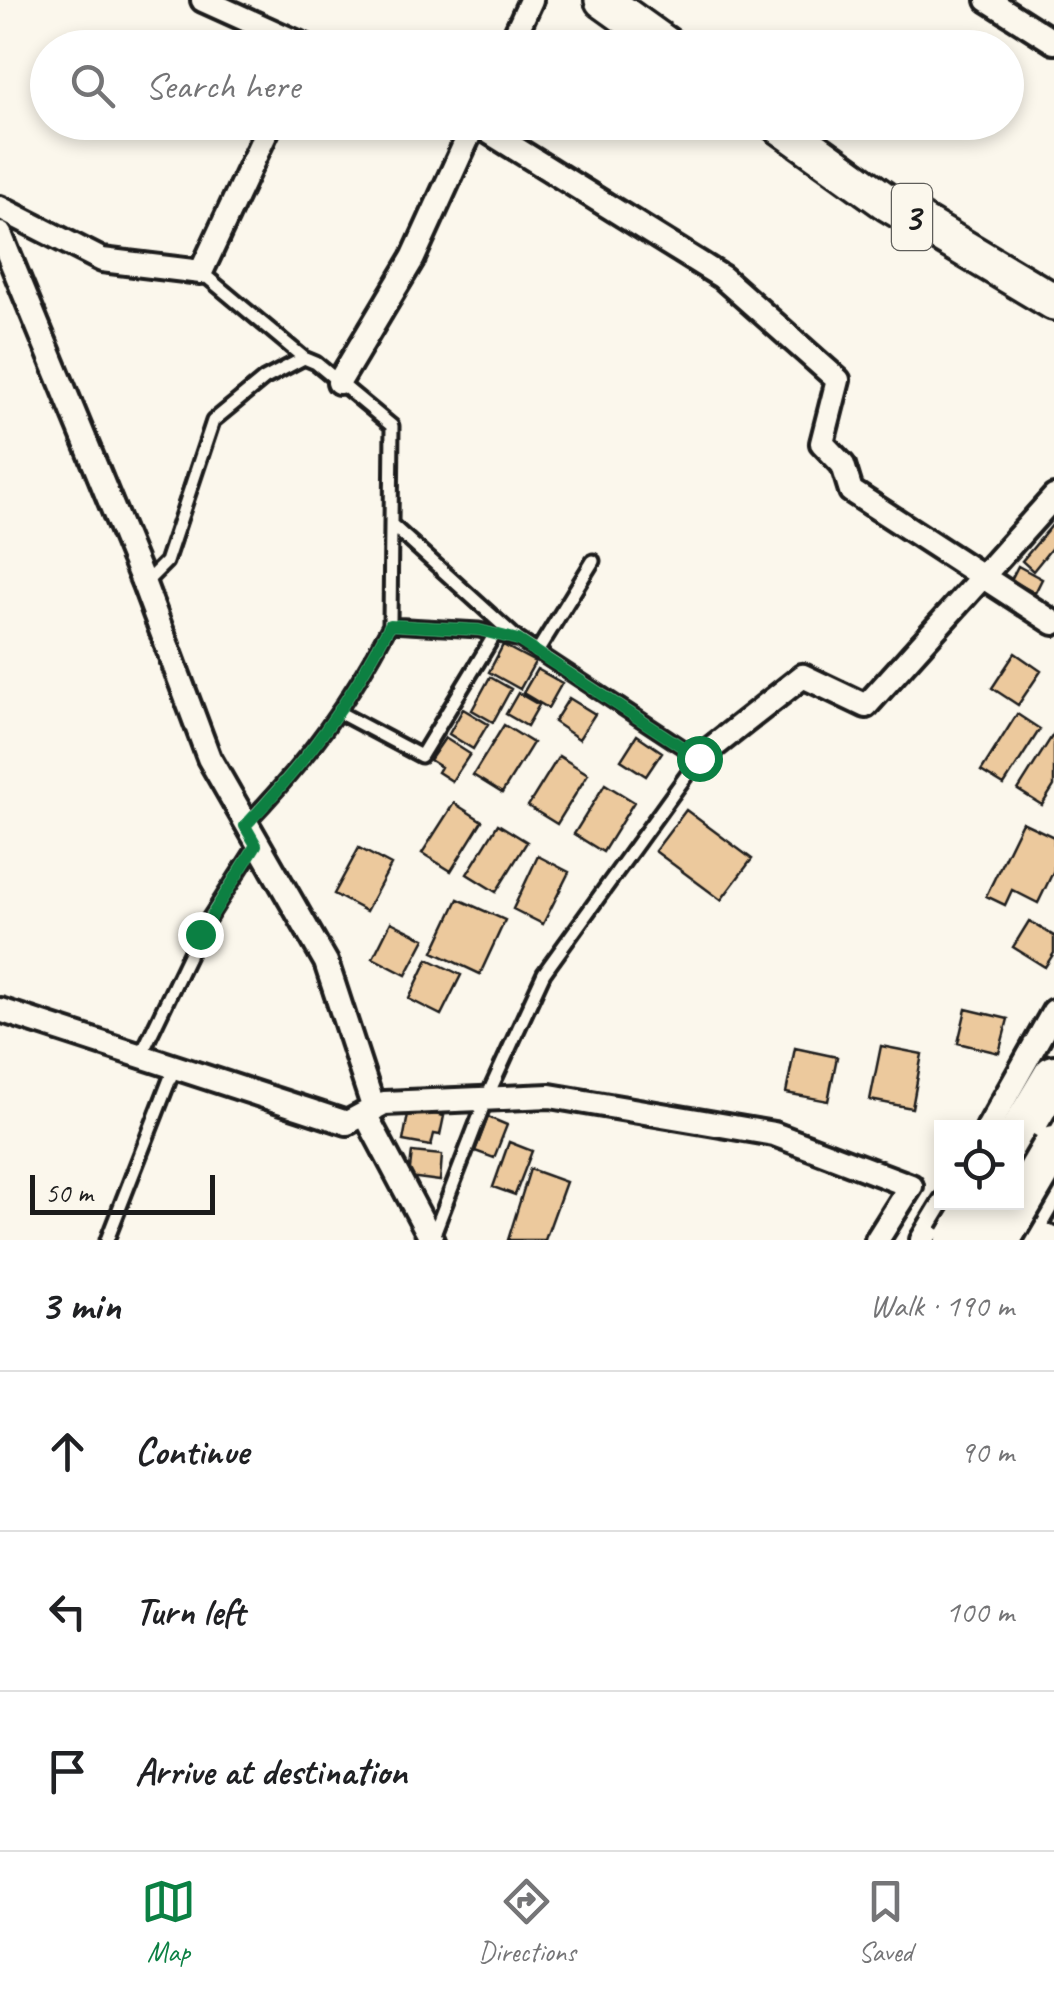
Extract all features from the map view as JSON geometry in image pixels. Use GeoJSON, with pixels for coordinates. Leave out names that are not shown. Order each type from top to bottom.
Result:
{"type":"FeatureCollection","features":[{"type":"Feature","properties":{"kind":"highway"},"geometry":{"type":"LineString","coordinates":[[1024,1127],[1054,1076]]}},
{"type":"Feature","properties":{"kind":"highway"},"geometry":{"type":"LineString","coordinates":[[1028,1237],[1054,1146]]}},
{"type":"Feature","properties":{"kind":"highway"},"geometry":{"type":"LineString","coordinates":[[956,1240],[974,1210]]}},
{"type":"Feature","properties":{"kind":"main road"},"geometry":{"type":"LineString","coordinates":[[603,0],[645,30]]}},
{"type":"Feature","properties":{"kind":"main road","name":"3"},"geometry":{"type":"LineString","coordinates":[[800,140],[888,202],[1054,302]]}},
{"type":"Feature","properties":{"kind":"street"},"geometry":{"type":"LineString","coordinates":[[203,0],[269,30]]}},
{"type":"Feature","properties":{"kind":"street"},"geometry":{"type":"LineString","coordinates":[[517,30],[531,0]]}},
{"type":"Feature","properties":{"kind":"street"},"geometry":{"type":"LineString","coordinates":[[988,0],[1054,42]]}},
{"type":"Feature","properties":{"kind":"street"},"geometry":{"type":"LineString","coordinates":[[0,208],[102,260],[201,272],[263,140]]}},
{"type":"Feature","properties":{"kind":"street"},"geometry":{"type":"LineString","coordinates":[[339,382],[413,258],[466,140]]}},
{"type":"Feature","properties":{"kind":"street"},"geometry":{"type":"LineString","coordinates":[[501,140],[722,277],[838,380],[822,443],[843,465],[852,491],[1054,623]]}},
{"type":"Feature","properties":{"kind":"street"},"geometry":{"type":"LineString","coordinates":[[0,234],[144,584],[177,681],[250,835],[326,962],[370,1112],[432,1240]]}},
{"type":"Feature","properties":{"kind":"street"},"geometry":{"type":"LineString","coordinates":[[699,758],[803,676],[866,706],[986,578],[1054,497]]}},
{"type":"Feature","properties":{"kind":"street"},"geometry":{"type":"LineString","coordinates":[[0,1010],[347,1123],[384,1103],[550,1096],[774,1134],[934,1195]]}},
{"type":"Feature","properties":{"kind":"street"},"geometry":{"type":"LineString","coordinates":[[993,1120],[1054,1011]]}},
{"type":"Feature","properties":{"kind":"street"},"geometry":{"type":"LineString","coordinates":[[877,1240],[911,1186]]}},
{"type":"Feature","properties":{"kind":"street"},"geometry":{"type":"LineString","coordinates":[[974,1210],[1028,1237],[1054,1191]]}},
{"type":"Feature","properties":{"kind":"street"},"geometry":{"type":"LineString","coordinates":[[922,1240],[937,1210]]}},
{"type":"Feature","properties":{"kind":"lane"},"geometry":{"type":"LineString","coordinates":[[141,1056],[250,835],[340,712],[390,625],[392,426],[201,272]]}},
{"type":"Feature","properties":{"kind":"lane"},"geometry":{"type":"LineString","coordinates":[[144,584],[166,562],[213,421],[264,380],[304,358]]}},
{"type":"Feature","properties":{"kind":"lane"},"geometry":{"type":"LineString","coordinates":[[392,525],[518,640],[699,758],[544,973],[486,1099],[432,1240]]}},
{"type":"Feature","properties":{"kind":"lane"},"geometry":{"type":"LineString","coordinates":[[537,652],[593,562]]}},
{"type":"Feature","properties":{"kind":"lane"},"geometry":{"type":"LineString","coordinates":[[390,625],[495,634],[518,640]]}},
{"type":"Feature","properties":{"kind":"lane"},"geometry":{"type":"LineString","coordinates":[[340,712],[421,756],[495,634]]}},
{"type":"Feature","properties":{"kind":"lane"},"geometry":{"type":"LineString","coordinates":[[106,1240],[175,1066]]}},
{"type":"Feature","properties":{"kind":"building"},"geometry":{"type":"Polygon","coordinates":[[[1054,523],[1054,545],[1033,571],[1022,561],[1054,523]]]}},
{"type":"Feature","properties":{"kind":"building"},"geometry":{"type":"Polygon","coordinates":[[[1018,566],[1042,579],[1035,593],[1011,580],[1018,566]]]}},
{"type":"Feature","properties":{"kind":"building"},"geometry":{"type":"Polygon","coordinates":[[[503,645],[535,662],[520,689],[489,672],[503,645]]]}},
{"type":"Feature","properties":{"kind":"building"},"geometry":{"type":"Polygon","coordinates":[[[1015,653],[1041,671],[1018,705],[992,688],[1015,653]]]}},
{"type":"Feature","properties":{"kind":"building"},"geometry":{"type":"Polygon","coordinates":[[[537,669],[562,683],[548,708],[523,693],[537,669]]]}},
{"type":"Feature","properties":{"kind":"building"},"geometry":{"type":"Polygon","coordinates":[[[490,677],[511,689],[493,722],[472,710],[490,677]]]}},
{"type":"Feature","properties":{"kind":"building"},"geometry":{"type":"Polygon","coordinates":[[[518,693],[539,705],[527,726],[506,714],[518,693]]]}},
{"type":"Feature","properties":{"kind":"building"},"geometry":{"type":"Polygon","coordinates":[[[569,698],[595,714],[579,739],[554,722],[569,698]]]}},
{"type":"Feature","properties":{"kind":"building"},"geometry":{"type":"Polygon","coordinates":[[[463,709],[488,724],[473,749],[449,734],[463,709]]]}},
{"type":"Feature","properties":{"kind":"building"},"geometry":{"type":"Polygon","coordinates":[[[1017,714],[1040,729],[1004,785],[981,771],[1017,714]]]}},
{"type":"Feature","properties":{"kind":"building"},"geometry":{"type":"Polygon","coordinates":[[[504,725],[533,743],[502,793],[473,775],[504,725]]]}},
{"type":"Feature","properties":{"kind":"building"},"geometry":{"type":"Polygon","coordinates":[[[1054,733],[1054,786],[1042,805],[1018,790],[1054,733]]]}},
{"type":"Feature","properties":{"kind":"building"},"geometry":{"type":"Polygon","coordinates":[[[637,735],[662,752],[646,776],[621,760],[637,735]]]}},
{"type":"Feature","properties":{"kind":"building"},"geometry":{"type":"Polygon","coordinates":[[[445,738],[470,754],[452,781],[438,772],[441,767],[430,760],[445,738]]]}},
{"type":"Feature","properties":{"kind":"building"},"geometry":{"type":"Polygon","coordinates":[[[559,756],[588,774],[557,824],[528,806],[559,756]]]}},
{"type":"Feature","properties":{"kind":"building"},"geometry":{"type":"Polygon","coordinates":[[[605,784],[634,802],[603,852],[574,834],[605,784]]]}},
{"type":"Feature","properties":{"kind":"building"},"geometry":{"type":"Polygon","coordinates":[[[454,803],[482,821],[451,871],[422,853],[454,803]]]}},
{"type":"Feature","properties":{"kind":"building"},"geometry":{"type":"Polygon","coordinates":[[[686,810],[752,859],[721,900],[655,851],[686,810]]]}},
{"type":"Feature","properties":{"kind":"building"},"geometry":{"type":"Polygon","coordinates":[[[1022,822],[1054,837],[1054,870],[1038,903],[1012,890],[1005,905],[986,896],[1022,822]]]}},
{"type":"Feature","properties":{"kind":"building"},"geometry":{"type":"Polygon","coordinates":[[[498,824],[527,842],[496,892],[467,874],[498,824]]]}},
{"type":"Feature","properties":{"kind":"building"},"geometry":{"type":"Polygon","coordinates":[[[359,848],[391,865],[366,911],[334,894],[359,848]]]}},
{"type":"Feature","properties":{"kind":"building"},"geometry":{"type":"Polygon","coordinates":[[[538,856],[569,872],[543,924],[513,909],[538,856]]]}},
{"type":"Feature","properties":{"kind":"building"},"geometry":{"type":"Polygon","coordinates":[[[458,899],[505,920],[480,974],[433,952],[458,899]]]}},
{"type":"Feature","properties":{"kind":"building"},"geometry":{"type":"Polygon","coordinates":[[[1029,921],[1054,936],[1054,953],[1045,967],[1013,947],[1029,921]]]}},
{"type":"Feature","properties":{"kind":"building"},"geometry":{"type":"Polygon","coordinates":[[[391,922],[425,939],[406,975],[373,958],[391,922]]]}},
{"type":"Feature","properties":{"kind":"building"},"geometry":{"type":"Polygon","coordinates":[[[428,959],[461,975],[441,1015],[409,999],[428,959]]]}},
{"type":"Feature","properties":{"kind":"building"},"geometry":{"type":"Polygon","coordinates":[[[966,1009],[1008,1019],[999,1053],[958,1043],[966,1009]]]}},
{"type":"Feature","properties":{"kind":"building"},"geometry":{"type":"Polygon","coordinates":[[[881,1046],[922,1054],[912,1108],[870,1100],[881,1046]]]}},
{"type":"Feature","properties":{"kind":"building"},"geometry":{"type":"Polygon","coordinates":[[[795,1048],[837,1057],[828,1101],[786,1093],[795,1048]]]}},
{"type":"Feature","properties":{"kind":"building"},"geometry":{"type":"Polygon","coordinates":[[[409,1109],[444,1116],[440,1135],[434,1134],[431,1146],[403,1141],[409,1109]]]}},
{"type":"Feature","properties":{"kind":"building"},"geometry":{"type":"Polygon","coordinates":[[[488,1117],[507,1125],[494,1158],[475,1151],[488,1117]]]}},
{"type":"Feature","properties":{"kind":"building"},"geometry":{"type":"Polygon","coordinates":[[[509,1142],[532,1151],[515,1195],[493,1187],[509,1142]]]}},
{"type":"Feature","properties":{"kind":"building"},"geometry":{"type":"Polygon","coordinates":[[[412,1152],[442,1155],[440,1181],[409,1177],[412,1152]]]}},
{"type":"Feature","properties":{"kind":"building"},"geometry":{"type":"Polygon","coordinates":[[[530,1169],[566,1182],[545,1240],[508,1240],[530,1169]]]}},
{"type":"Feature","properties":{"kind":"route"},"geometry":{"type":"LineString","coordinates":[[200,934],[256,845],[245,826],[307,760],[356,690],[390,625],[479,630],[518,640],[699,758]]}}]}
